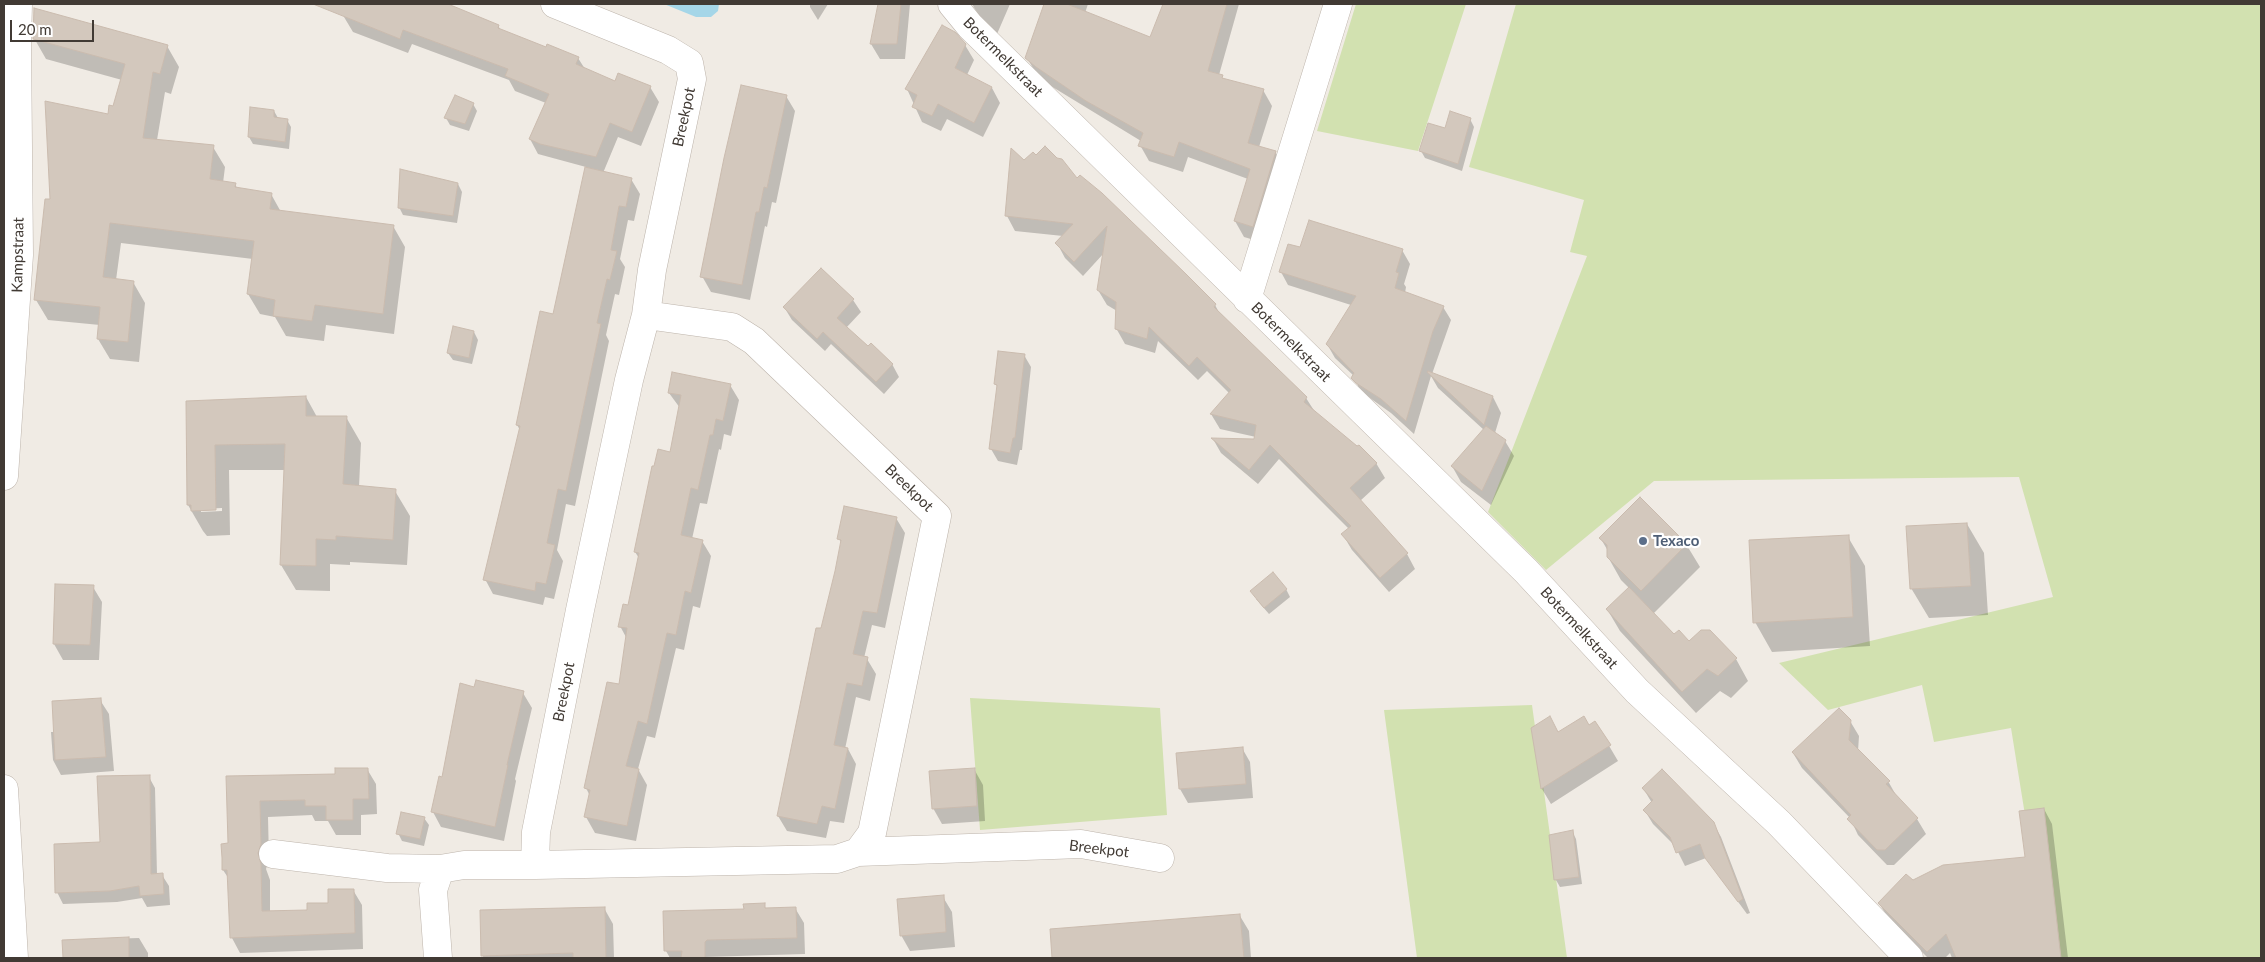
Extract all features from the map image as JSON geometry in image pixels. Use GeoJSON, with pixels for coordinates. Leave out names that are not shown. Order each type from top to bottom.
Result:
{"type":"FeatureCollection","features":[{"type":"Feature","properties":{"kind":"street","name":"Kampstraat"},"geometry":{"type":"LineString","coordinates":[[4,476],[19,255],[10,92],[18,4]]}},
{"type":"Feature","properties":{"kind":"street","name":"Breekpot"},"geometry":{"type":"LineString","coordinates":[[535,865],[536,832],[578,620],[629,380],[646,315],[652,270],[692,79],[689,63],[668,50],[555,4]]}},
{"type":"Feature","properties":{"kind":"street","name":"Botermelkstraat"},"geometry":{"type":"LineString","coordinates":[[952,4],[970,26],[1526,571],[1637,691],[1780,823],[1909,958]]}},
{"type":"Feature","properties":{"kind":"street","name":"Botermelkstraat"},"geometry":{"type":"LineString","coordinates":[[1247,299],[1338,4]]}},
{"type":"Feature","properties":{"kind":"street","name":"Breekpot"},"geometry":{"type":"LineString","coordinates":[[646,315],[732,326],[754,341],[938,516],[872,833],[858,852]]}},
{"type":"Feature","properties":{"kind":"street"},"geometry":{"type":"LineString","coordinates":[[4,789],[14,958]]}},
{"type":"Feature","properties":{"kind":"street","name":"Breekpot"},"geometry":{"type":"LineString","coordinates":[[273,854],[388,868],[440,869],[464,865],[837,859],[858,852],[1081,844],[1160,858]]}},
{"type":"Feature","properties":{"kind":"street"},"geometry":{"type":"LineString","coordinates":[[438,958],[433,890],[440,869]]}},
{"type":"Feature","properties":{"kind":"green space"},"geometry":{"type":"Polygon","coordinates":[[[1356,4],[1466,4],[1418,151],[1317,131],[1356,4]]]}},
{"type":"Feature","properties":{"kind":"green space"},"geometry":{"type":"Polygon","coordinates":[[[1516,4],[2261,4],[2261,958],[2048,958],[2011,728],[1934,742],[1922,685],[1828,710],[1779,663],[2053,597],[2019,477],[1654,481],[1546,570],[1488,512],[1587,256],[1570,252],[1584,200],[1469,167],[1516,4]]]}},
{"type":"Feature","properties":{"kind":"green space"},"geometry":{"type":"Polygon","coordinates":[[[970,698],[1160,708],[1167,815],[980,830],[970,698]]]}},
{"type":"Feature","properties":{"kind":"green space"},"geometry":{"type":"Polygon","coordinates":[[[1532,705],[1567,958],[1417,958],[1384,710],[1532,705]]]}},
{"type":"Feature","properties":{"kind":"water"},"geometry":{"type":"Polygon","coordinates":[[[664,4],[719,4],[718,11],[711,17],[696,17],[664,4]]]}},
{"type":"Feature","properties":{"kind":"building"},"geometry":{"type":"Polygon","coordinates":[[[313,4],[448,4],[499,25],[498,28],[546,47],[547,44],[579,57],[576,64],[615,81],[618,73],[651,86],[632,132],[610,123],[596,157],[540,144],[529,139],[549,94],[505,76],[508,69],[403,30],[400,39],[313,4]]]}},
{"type":"Feature","properties":{"kind":"building"},"geometry":{"type":"Polygon","coordinates":[[[878,4],[901,4],[897,44],[870,44],[878,4]]]}},
{"type":"Feature","properties":{"kind":"building"},"geometry":{"type":"Polygon","coordinates":[[[1044,4],[1067,4],[1150,37],[1163,4],[1227,4],[1208,71],[1223,75],[1222,78],[1264,89],[1248,143],[1276,151],[1253,227],[1234,221],[1250,169],[1179,142],[1174,157],[1138,146],[1143,133],[1086,101],[1025,58],[1044,4]]]}},
{"type":"Feature","properties":{"kind":"building"},"geometry":{"type":"Polygon","coordinates":[[[34,8],[168,45],[160,74],[153,72],[143,138],[214,145],[210,179],[236,183],[235,187],[272,193],[270,209],[394,225],[383,314],[315,305],[312,321],[273,316],[275,300],[247,294],[254,241],[110,223],[103,277],[134,281],[128,342],[97,339],[100,307],[34,300],[45,199],[50,199],[45,101],[108,114],[109,105],[113,106],[125,64],[33,39],[34,8]]]}},
{"type":"Feature","properties":{"kind":"building"},"geometry":{"type":"Polygon","coordinates":[[[942,25],[955,32],[966,44],[955,68],[992,87],[974,123],[938,104],[932,116],[912,107],[917,95],[905,89],[942,25]]]}},
{"type":"Feature","properties":{"kind":"building"},"geometry":{"type":"Polygon","coordinates":[[[741,85],[787,95],[767,188],[764,187],[759,212],[756,212],[742,285],[700,277],[741,85]]]}},
{"type":"Feature","properties":{"kind":"building"},"geometry":{"type":"Polygon","coordinates":[[[455,95],[474,103],[465,124],[444,118],[455,95]]]}},
{"type":"Feature","properties":{"kind":"building"},"geometry":{"type":"Polygon","coordinates":[[[250,107],[274,110],[274,117],[288,119],[285,142],[248,137],[250,107]]]}},
{"type":"Feature","properties":{"kind":"building"},"geometry":{"type":"Polygon","coordinates":[[[1450,111],[1471,118],[1458,164],[1419,151],[1428,123],[1445,128],[1450,111]]]}},
{"type":"Feature","properties":{"kind":"building"},"geometry":{"type":"Polygon","coordinates":[[[1045,146],[1057,158],[1062,159],[1077,178],[1080,175],[1102,193],[1186,274],[1216,304],[1214,307],[1307,397],[1304,402],[1357,446],[1359,445],[1377,463],[1350,488],[1408,553],[1380,578],[1341,534],[1351,526],[1270,445],[1249,470],[1211,438],[1254,439],[1256,425],[1210,414],[1231,390],[1197,357],[1189,366],[1149,327],[1147,339],[1115,329],[1116,302],[1097,290],[1107,226],[1074,262],[1055,243],[1073,224],[1005,216],[1011,148],[1024,160],[1033,152],[1036,155],[1045,146]]]}},
{"type":"Feature","properties":{"kind":"building"},"geometry":{"type":"Polygon","coordinates":[[[585,167],[632,178],[626,207],[619,206],[611,250],[617,251],[610,280],[607,279],[597,323],[601,324],[566,491],[558,489],[547,543],[555,545],[546,584],[536,582],[535,591],[483,580],[520,426],[516,425],[540,311],[553,314],[585,167]]]}},
{"type":"Feature","properties":{"kind":"building"},"geometry":{"type":"Polygon","coordinates":[[[400,169],[458,183],[453,216],[398,208],[400,169]]]}},
{"type":"Feature","properties":{"kind":"building"},"geometry":{"type":"Polygon","coordinates":[[[1309,220],[1403,249],[1396,272],[1399,273],[1395,288],[1444,306],[1433,331],[1406,421],[1381,399],[1356,383],[1351,378],[1354,373],[1326,344],[1356,296],[1279,272],[1288,244],[1300,247],[1309,220]]]}},
{"type":"Feature","properties":{"kind":"building"},"geometry":{"type":"Polygon","coordinates":[[[821,268],[854,299],[837,318],[868,346],[871,343],[893,364],[876,382],[823,332],[817,339],[783,307],[821,268]]]}},
{"type":"Feature","properties":{"kind":"building"},"geometry":{"type":"Polygon","coordinates":[[[453,326],[474,331],[469,358],[447,353],[453,326]]]}},
{"type":"Feature","properties":{"kind":"building"},"geometry":{"type":"Polygon","coordinates":[[[998,351],[1025,354],[1015,438],[1013,438],[1010,453],[989,449],[997,385],[994,384],[998,351]]]}},
{"type":"Feature","properties":{"kind":"building"},"geometry":{"type":"Polygon","coordinates":[[[672,372],[731,384],[723,421],[716,419],[713,435],[710,435],[698,490],[691,488],[681,535],[703,540],[691,593],[685,591],[676,635],[667,633],[647,724],[638,721],[626,766],[639,769],[627,826],[584,817],[590,790],[584,788],[607,682],[619,684],[627,628],[618,627],[623,604],[628,605],[639,553],[634,552],[652,466],[654,466],[658,449],[670,452],[681,395],[668,393],[672,372]]]}},
{"type":"Feature","properties":{"kind":"building"},"geometry":{"type":"Polygon","coordinates":[[[1427,372],[1493,396],[1484,425],[1427,372]]]}},
{"type":"Feature","properties":{"kind":"building"},"geometry":{"type":"Polygon","coordinates":[[[306,396],[306,416],[347,416],[343,484],[396,489],[393,540],[336,536],[336,540],[316,539],[316,566],[280,565],[285,444],[215,445],[216,510],[191,511],[191,505],[187,505],[186,401],[306,396]]]}},
{"type":"Feature","properties":{"kind":"building"},"geometry":{"type":"Polygon","coordinates":[[[1486,426],[1506,440],[1482,491],[1451,466],[1486,426]]]}},
{"type":"Feature","properties":{"kind":"building","name":"Texaco"},"geometry":{"type":"Polygon","coordinates":[[[1640,497],[1687,544],[1641,591],[1607,557],[1607,545],[1599,538],[1640,497]]]}},
{"type":"Feature","properties":{"kind":"building"},"geometry":{"type":"Polygon","coordinates":[[[844,506],[897,517],[877,613],[863,611],[853,654],[868,657],[862,686],[847,683],[834,745],[848,748],[835,809],[822,806],[817,824],[777,816],[816,628],[821,628],[835,571],[841,540],[837,539],[844,506]]]}},
{"type":"Feature","properties":{"kind":"building"},"geometry":{"type":"Polygon","coordinates":[[[1967,523],[1971,586],[1910,589],[1906,526],[1967,523]]]}},
{"type":"Feature","properties":{"kind":"building"},"geometry":{"type":"Polygon","coordinates":[[[1849,535],[1853,617],[1753,623],[1749,540],[1849,535]]]}},
{"type":"Feature","properties":{"kind":"building"},"geometry":{"type":"Polygon","coordinates":[[[1273,572],[1287,589],[1264,608],[1250,591],[1273,572]]]}},
{"type":"Feature","properties":{"kind":"building"},"geometry":{"type":"Polygon","coordinates":[[[55,584],[94,585],[90,645],[53,644],[55,584]]]}},
{"type":"Feature","properties":{"kind":"building"},"geometry":{"type":"Polygon","coordinates":[[[1629,587],[1674,634],[1679,630],[1689,641],[1701,630],[1710,630],[1737,658],[1718,676],[1707,669],[1682,692],[1606,609],[1629,587]]]}},
{"type":"Feature","properties":{"kind":"building"},"geometry":{"type":"Polygon","coordinates":[[[476,680],[524,691],[495,827],[431,812],[439,776],[442,777],[460,683],[474,687],[476,680]]]}},
{"type":"Feature","properties":{"kind":"building"},"geometry":{"type":"Polygon","coordinates":[[[101,698],[106,757],[55,760],[52,701],[101,698]]]}},
{"type":"Feature","properties":{"kind":"building"},"geometry":{"type":"Polygon","coordinates":[[[1839,708],[1851,720],[1849,740],[1890,781],[1886,784],[1918,818],[1885,850],[1877,850],[1847,819],[1851,815],[1792,752],[1839,708]]]}},
{"type":"Feature","properties":{"kind":"building"},"geometry":{"type":"Polygon","coordinates":[[[1550,716],[1558,732],[1584,716],[1589,725],[1595,721],[1611,745],[1541,789],[1531,728],[1550,716]]]}},
{"type":"Feature","properties":{"kind":"building"},"geometry":{"type":"Polygon","coordinates":[[[1243,747],[1246,784],[1179,789],[1176,753],[1243,747]]]}},
{"type":"Feature","properties":{"kind":"building"},"geometry":{"type":"Polygon","coordinates":[[[335,768],[368,768],[369,799],[353,799],[353,820],[326,820],[326,806],[305,806],[305,800],[260,801],[261,844],[258,853],[261,864],[262,911],[307,910],[307,903],[328,903],[328,889],[354,889],[355,933],[230,938],[227,870],[222,870],[221,844],[228,843],[226,776],[335,774],[335,768]]]}},
{"type":"Feature","properties":{"kind":"building"},"geometry":{"type":"Polygon","coordinates":[[[975,768],[977,806],[932,809],[929,771],[975,768]]]}},
{"type":"Feature","properties":{"kind":"building"},"geometry":{"type":"Polygon","coordinates":[[[1662,769],[1714,822],[1743,899],[1738,902],[1705,858],[1700,844],[1676,853],[1670,837],[1643,810],[1653,800],[1642,788],[1662,769]]]}},
{"type":"Feature","properties":{"kind":"building"},"geometry":{"type":"Polygon","coordinates":[[[150,775],[151,874],[163,873],[164,894],[140,896],[139,886],[110,891],[55,893],[54,844],[100,842],[97,776],[150,775]]]}},
{"type":"Feature","properties":{"kind":"building"},"geometry":{"type":"Polygon","coordinates":[[[2044,808],[2061,958],[1956,958],[1946,934],[1927,952],[1878,903],[1906,874],[1913,880],[1943,865],[2025,857],[2019,811],[2044,808]]]}},
{"type":"Feature","properties":{"kind":"building"},"geometry":{"type":"Polygon","coordinates":[[[401,812],[425,817],[420,839],[396,834],[401,812]]]}},
{"type":"Feature","properties":{"kind":"building"},"geometry":{"type":"Polygon","coordinates":[[[1573,830],[1579,877],[1554,880],[1549,835],[1573,830]]]}},
{"type":"Feature","properties":{"kind":"building"},"geometry":{"type":"Polygon","coordinates":[[[944,895],[946,932],[900,936],[897,899],[944,895]]]}},
{"type":"Feature","properties":{"kind":"building"},"geometry":{"type":"Polygon","coordinates":[[[765,903],[765,908],[796,907],[797,938],[707,940],[705,942],[705,958],[681,958],[682,951],[664,951],[663,911],[744,909],[743,904],[765,903]]]}},
{"type":"Feature","properties":{"kind":"building"},"geometry":{"type":"Polygon","coordinates":[[[605,907],[606,958],[573,958],[573,953],[481,956],[480,910],[605,907]]]}},
{"type":"Feature","properties":{"kind":"building"},"geometry":{"type":"Polygon","coordinates":[[[1240,914],[1244,958],[1052,958],[1050,929],[1240,914]]]}},
{"type":"Feature","properties":{"kind":"building"},"geometry":{"type":"Polygon","coordinates":[[[129,937],[129,958],[63,958],[62,940],[129,937]]]}},
{"type":"Feature","properties":{"kind":"place","name":"Texaco"},"geometry":{"type":"Point","coordinates":[1643,541]}}]}
